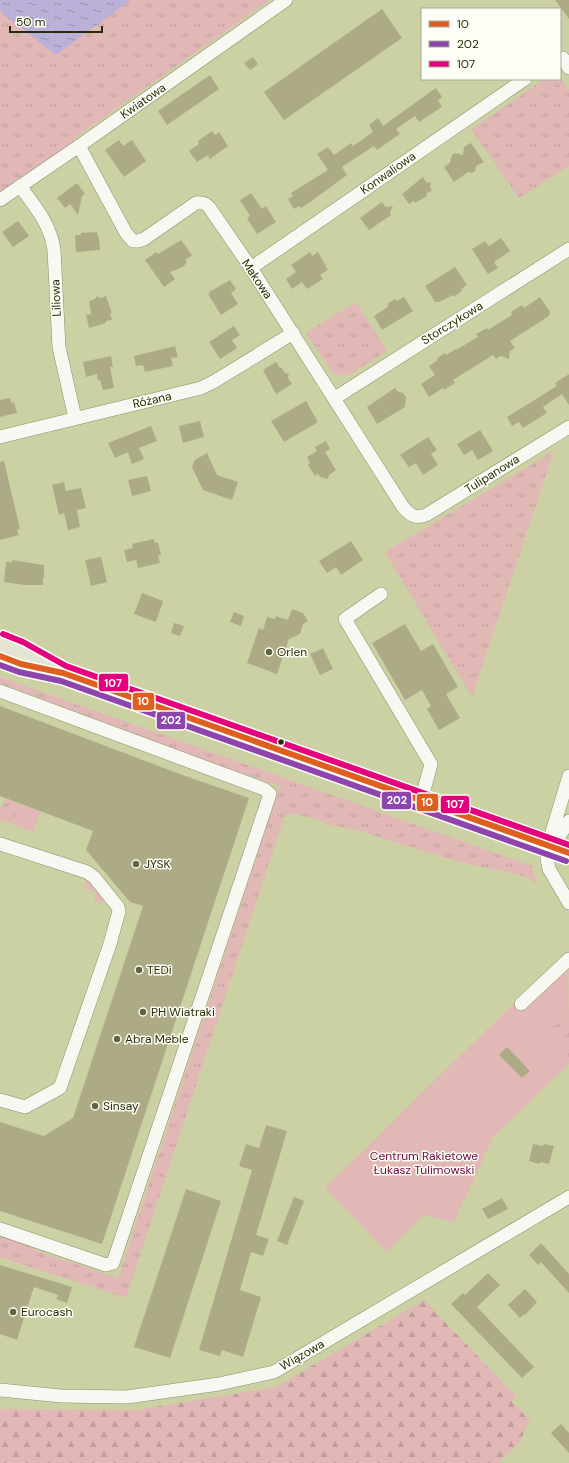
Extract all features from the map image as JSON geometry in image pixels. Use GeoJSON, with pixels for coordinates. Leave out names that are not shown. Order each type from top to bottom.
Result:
{"type":"FeatureCollection","features":[{"type":"Feature","properties":{"kind":"main road"},"geometry":{"type":"LineString","coordinates":[[0,642],[19,649],[63,673]]}},
{"type":"Feature","properties":{"kind":"main road"},"geometry":{"type":"LineString","coordinates":[[0,656],[21,664],[63,673],[569,853]]}},
{"type":"Feature","properties":{"kind":"street","name":"Kwiatowa"},"geometry":{"type":"LineString","coordinates":[[0,200],[286,0]]}},
{"type":"Feature","properties":{"kind":"street","name":"Konwaliowa"},"geometry":{"type":"LineString","coordinates":[[250,268],[524,80]]}},
{"type":"Feature","properties":{"kind":"street","name":"Makowa"},"geometry":{"type":"LineString","coordinates":[[79,146],[129,238],[133,241],[144,240],[196,203],[201,202],[209,207],[293,333],[404,507],[408,513],[414,517]]}},
{"type":"Feature","properties":{"kind":"street","name":"Liliowa"},"geometry":{"type":"LineString","coordinates":[[20,186],[46,223],[52,236],[59,347],[75,418]]}},
{"type":"Feature","properties":{"kind":"street","name":"Storczykowa"},"geometry":{"type":"LineString","coordinates":[[335,398],[569,249]]}},
{"type":"Feature","properties":{"kind":"street","name":"Różana"},"geometry":{"type":"LineString","coordinates":[[0,437],[202,388],[293,333]]}},
{"type":"Feature","properties":{"kind":"street","name":"Tulipanowa"},"geometry":{"type":"LineString","coordinates":[[414,517],[426,515],[569,427]]}},
{"type":"Feature","properties":{"kind":"street"},"geometry":{"type":"LineString","coordinates":[[382,594],[345,619],[431,764],[421,801]]}},
{"type":"Feature","properties":{"kind":"street"},"geometry":{"type":"LineString","coordinates":[[0,691],[264,788],[270,794],[121,1244],[113,1263],[106,1265],[0,1229]]}},
{"type":"Feature","properties":{"kind":"street"},"geometry":{"type":"LineString","coordinates":[[569,776],[552,832],[551,847],[547,859],[549,869],[569,903]]}},
{"type":"Feature","properties":{"kind":"street"},"geometry":{"type":"LineString","coordinates":[[551,847],[569,821]]}},
{"type":"Feature","properties":{"kind":"street"},"geometry":{"type":"LineString","coordinates":[[0,844],[87,872],[94,877],[118,907],[119,911],[110,944],[60,1088],[25,1107],[0,1100]]}},
{"type":"Feature","properties":{"kind":"street"},"geometry":{"type":"LineString","coordinates":[[521,1004],[569,959]]}},
{"type":"Feature","properties":{"kind":"street","name":"Wiązowa"},"geometry":{"type":"LineString","coordinates":[[0,1390],[61,1396],[127,1398],[219,1384],[274,1372],[569,1197]]}},
{"type":"Feature","properties":{"kind":"green space"},"geometry":{"type":"Polygon","coordinates":[[[0,0],[270,0],[76,137],[69,146],[0,194],[0,0]]]}},
{"type":"Feature","properties":{"kind":"green space"},"geometry":{"type":"Polygon","coordinates":[[[544,80],[563,81],[569,90],[569,166],[519,198],[471,129],[544,80]]]}},
{"type":"Feature","properties":{"kind":"green space"},"geometry":{"type":"Polygon","coordinates":[[[356,302],[387,351],[347,376],[333,374],[306,333],[356,302]]]}},
{"type":"Feature","properties":{"kind":"green space"},"geometry":{"type":"Polygon","coordinates":[[[554,451],[472,697],[385,552],[554,451]]]}},
{"type":"Feature","properties":{"kind":"green space"},"geometry":{"type":"Polygon","coordinates":[[[0,677],[532,866],[537,886],[531,879],[524,876],[452,860],[357,830],[327,824],[317,819],[295,814],[285,815],[126,1298],[0,1257],[0,1234],[35,1246],[34,1250],[118,1278],[280,786],[220,766],[0,683],[0,677]]]}},
{"type":"Feature","properties":{"kind":"green space"},"geometry":{"type":"Polygon","coordinates":[[[5,799],[20,804],[13,824],[0,820],[0,807],[2,807],[5,799]]]}},
{"type":"Feature","properties":{"kind":"green space"},"geometry":{"type":"Polygon","coordinates":[[[20,804],[41,812],[33,832],[13,824],[20,804]]]}},
{"type":"Feature","properties":{"kind":"green space"},"geometry":{"type":"Polygon","coordinates":[[[86,879],[90,881],[104,899],[101,903],[94,901],[96,892],[84,888],[86,879]]]}},
{"type":"Feature","properties":{"kind":"green space","name":"Centrum Rakietowe Łukasz Tulimowski"},"geometry":{"type":"Polygon","coordinates":[[[568,950],[569,1016],[551,1028],[569,1058],[569,1064],[493,1137],[454,1222],[424,1215],[387,1252],[325,1188],[568,950]]]}},
{"type":"Feature","properties":{"kind":"green space"},"geometry":{"type":"Polygon","coordinates":[[[569,1016],[569,1058],[550,1028],[569,1016]]]}},
{"type":"Feature","properties":{"kind":"green space"},"geometry":{"type":"Polygon","coordinates":[[[424,1300],[516,1396],[511,1400],[530,1421],[519,1443],[498,1463],[0,1463],[0,1409],[136,1410],[276,1387],[424,1300]]]}},
{"type":"Feature","properties":{"kind":"water"},"geometry":{"type":"Polygon","coordinates":[[[0,0],[131,0],[56,55],[4,15],[0,11],[0,0]]]}},
{"type":"Feature","properties":{"kind":"building"},"geometry":{"type":"Polygon","coordinates":[[[555,0],[569,0],[569,19],[561,8],[555,0]]]}},
{"type":"Feature","properties":{"kind":"building"},"geometry":{"type":"Polygon","coordinates":[[[382,9],[402,38],[284,120],[264,92],[382,9]]]}},
{"type":"Feature","properties":{"kind":"building"},"geometry":{"type":"Polygon","coordinates":[[[253,57],[258,64],[250,70],[244,63],[253,57]]]}},
{"type":"Feature","properties":{"kind":"building"},"geometry":{"type":"Polygon","coordinates":[[[210,75],[219,89],[167,125],[158,111],[210,75]]]}},
{"type":"Feature","properties":{"kind":"building"},"geometry":{"type":"Polygon","coordinates":[[[436,88],[442,97],[438,100],[442,107],[419,122],[415,116],[396,129],[400,134],[377,150],[374,146],[342,167],[347,175],[301,208],[299,206],[294,209],[288,199],[293,196],[291,193],[328,170],[317,154],[328,147],[334,155],[351,143],[353,146],[373,132],[369,125],[378,118],[383,126],[436,88]]]}},
{"type":"Feature","properties":{"kind":"building"},"geometry":{"type":"Polygon","coordinates":[[[212,131],[215,135],[219,132],[228,146],[210,159],[208,155],[197,162],[189,151],[199,144],[198,141],[212,131]]]}},
{"type":"Feature","properties":{"kind":"building"},"geometry":{"type":"Polygon","coordinates":[[[119,140],[123,146],[132,140],[146,161],[124,177],[105,150],[119,140]]]}},
{"type":"Feature","properties":{"kind":"building"},"geometry":{"type":"Polygon","coordinates":[[[471,143],[484,162],[476,166],[475,171],[472,173],[468,172],[454,182],[444,167],[450,163],[452,155],[455,153],[463,155],[464,147],[471,143]]]}},
{"type":"Feature","properties":{"kind":"building"},"geometry":{"type":"Polygon","coordinates":[[[423,177],[426,182],[431,183],[430,187],[432,190],[426,194],[427,196],[415,203],[414,201],[409,204],[402,194],[423,177]]]}},
{"type":"Feature","properties":{"kind":"building"},"geometry":{"type":"Polygon","coordinates":[[[77,183],[85,194],[82,196],[78,215],[70,204],[65,208],[57,198],[77,183]]]}},
{"type":"Feature","properties":{"kind":"building"},"geometry":{"type":"Polygon","coordinates":[[[251,193],[262,209],[266,206],[276,222],[257,234],[247,218],[250,216],[240,200],[251,193]]]}},
{"type":"Feature","properties":{"kind":"building"},"geometry":{"type":"Polygon","coordinates":[[[382,202],[386,207],[393,206],[390,212],[391,215],[369,230],[360,218],[382,202]]]}},
{"type":"Feature","properties":{"kind":"building"},"geometry":{"type":"Polygon","coordinates":[[[18,221],[29,236],[13,247],[2,232],[18,221]]]}},
{"type":"Feature","properties":{"kind":"building"},"geometry":{"type":"Polygon","coordinates":[[[97,232],[100,250],[76,252],[75,235],[97,232]]]}},
{"type":"Feature","properties":{"kind":"building"},"geometry":{"type":"Polygon","coordinates":[[[501,238],[510,251],[494,262],[498,268],[488,274],[472,249],[485,241],[489,246],[501,238]]]}},
{"type":"Feature","properties":{"kind":"building"},"geometry":{"type":"Polygon","coordinates":[[[181,240],[192,255],[185,260],[187,262],[183,267],[170,272],[175,279],[164,287],[145,260],[156,252],[158,254],[181,240]]]}},
{"type":"Feature","properties":{"kind":"building"},"geometry":{"type":"Polygon","coordinates":[[[310,252],[312,256],[318,252],[328,270],[320,275],[323,279],[307,289],[302,282],[292,289],[286,279],[296,272],[291,265],[310,252]]]}},
{"type":"Feature","properties":{"kind":"building"},"geometry":{"type":"Polygon","coordinates":[[[455,267],[467,285],[454,297],[453,295],[439,302],[435,302],[425,286],[455,267]]]}},
{"type":"Feature","properties":{"kind":"building"},"geometry":{"type":"Polygon","coordinates":[[[230,280],[236,289],[231,293],[238,304],[221,315],[208,294],[230,280]]]}},
{"type":"Feature","properties":{"kind":"building"},"geometry":{"type":"Polygon","coordinates":[[[97,296],[101,298],[106,296],[112,313],[110,313],[112,320],[89,328],[86,315],[91,314],[89,301],[95,299],[97,296]]]}},
{"type":"Feature","properties":{"kind":"building"},"geometry":{"type":"Polygon","coordinates":[[[404,297],[413,311],[382,330],[374,316],[389,306],[387,304],[395,299],[397,301],[404,297]]]}},
{"type":"Feature","properties":{"kind":"building"},"geometry":{"type":"Polygon","coordinates":[[[540,297],[550,312],[549,316],[510,341],[515,348],[510,351],[509,359],[501,356],[496,359],[493,355],[453,380],[455,383],[444,390],[443,388],[429,397],[421,384],[435,375],[429,366],[438,360],[437,358],[445,353],[446,355],[456,350],[478,337],[476,334],[487,328],[488,330],[512,315],[511,312],[522,305],[524,308],[540,297]]]}},
{"type":"Feature","properties":{"kind":"building"},"geometry":{"type":"Polygon","coordinates":[[[234,326],[240,335],[232,340],[237,348],[220,359],[209,342],[234,326]]]}},
{"type":"Feature","properties":{"kind":"building"},"geometry":{"type":"Polygon","coordinates":[[[175,346],[178,357],[171,358],[173,366],[145,372],[143,365],[136,366],[134,356],[175,346]]]}},
{"type":"Feature","properties":{"kind":"building"},"geometry":{"type":"Polygon","coordinates":[[[111,356],[113,367],[110,367],[114,388],[103,390],[97,374],[86,377],[83,362],[111,356]]]}},
{"type":"Feature","properties":{"kind":"building"},"geometry":{"type":"Polygon","coordinates":[[[276,362],[285,373],[289,374],[288,378],[292,384],[276,394],[263,370],[276,362]]]}},
{"type":"Feature","properties":{"kind":"building"},"geometry":{"type":"Polygon","coordinates":[[[569,374],[569,405],[562,394],[543,407],[547,413],[523,428],[519,422],[512,426],[507,417],[557,386],[555,383],[569,374]]]}},
{"type":"Feature","properties":{"kind":"building"},"geometry":{"type":"Polygon","coordinates":[[[395,388],[406,397],[405,407],[377,424],[367,407],[395,388]]]}},
{"type":"Feature","properties":{"kind":"building"},"geometry":{"type":"Polygon","coordinates":[[[10,398],[11,403],[14,402],[17,413],[0,417],[0,400],[10,398]]]}},
{"type":"Feature","properties":{"kind":"building"},"geometry":{"type":"Polygon","coordinates":[[[306,401],[318,422],[284,442],[271,421],[306,401]]]}},
{"type":"Feature","properties":{"kind":"building"},"geometry":{"type":"Polygon","coordinates":[[[200,421],[204,437],[183,443],[179,426],[200,421]]]}},
{"type":"Feature","properties":{"kind":"building"},"geometry":{"type":"Polygon","coordinates":[[[151,426],[157,441],[139,448],[144,459],[132,464],[128,452],[115,458],[108,443],[151,426]]]}},
{"type":"Feature","properties":{"kind":"building"},"geometry":{"type":"Polygon","coordinates":[[[480,430],[493,451],[478,460],[472,450],[464,455],[457,444],[480,430]]]}},
{"type":"Feature","properties":{"kind":"building"},"geometry":{"type":"Polygon","coordinates":[[[428,437],[437,450],[431,454],[438,465],[423,475],[416,463],[409,467],[400,455],[428,437]]]}},
{"type":"Feature","properties":{"kind":"building"},"geometry":{"type":"Polygon","coordinates":[[[326,441],[330,449],[325,452],[336,470],[329,475],[328,479],[320,477],[318,474],[315,476],[308,465],[310,463],[307,457],[317,451],[315,447],[326,441]]]}},
{"type":"Feature","properties":{"kind":"building"},"geometry":{"type":"Polygon","coordinates":[[[207,453],[217,475],[238,482],[232,500],[203,490],[192,467],[195,460],[207,453]]]}},
{"type":"Feature","properties":{"kind":"building"},"geometry":{"type":"Polygon","coordinates":[[[4,461],[20,529],[17,530],[19,535],[0,540],[0,462],[4,461]]]}},
{"type":"Feature","properties":{"kind":"building"},"geometry":{"type":"Polygon","coordinates":[[[147,476],[151,491],[132,496],[128,480],[147,476]]]}},
{"type":"Feature","properties":{"kind":"building"},"geometry":{"type":"Polygon","coordinates":[[[64,482],[66,491],[81,488],[86,508],[77,510],[80,527],[68,530],[64,513],[59,515],[52,485],[64,482]]]}},
{"type":"Feature","properties":{"kind":"building"},"geometry":{"type":"Polygon","coordinates":[[[154,539],[155,543],[158,542],[161,555],[158,555],[160,563],[138,568],[136,560],[127,562],[124,550],[133,548],[132,544],[154,539]]]}},
{"type":"Feature","properties":{"kind":"building"},"geometry":{"type":"Polygon","coordinates":[[[351,541],[363,560],[341,575],[336,567],[327,573],[319,561],[351,541]]]}},
{"type":"Feature","properties":{"kind":"building"},"geometry":{"type":"Polygon","coordinates":[[[101,557],[107,582],[91,586],[85,560],[101,557]]]}},
{"type":"Feature","properties":{"kind":"building"},"geometry":{"type":"Polygon","coordinates":[[[12,560],[44,565],[43,585],[24,585],[4,582],[6,562],[12,562],[12,560]]]}},
{"type":"Feature","properties":{"kind":"building"},"geometry":{"type":"Polygon","coordinates":[[[142,593],[163,601],[156,622],[134,614],[142,593]]]}},
{"type":"Feature","properties":{"kind":"building"},"geometry":{"type":"Polygon","coordinates":[[[292,609],[303,613],[308,621],[303,624],[300,634],[289,639],[277,674],[247,663],[259,628],[263,630],[267,617],[275,619],[276,616],[288,620],[292,609]]]}},
{"type":"Feature","properties":{"kind":"building"},"geometry":{"type":"Polygon","coordinates":[[[234,612],[244,616],[241,626],[230,622],[234,612]]]}},
{"type":"Feature","properties":{"kind":"building"},"geometry":{"type":"Polygon","coordinates":[[[174,623],[184,626],[180,636],[171,633],[174,623]]]}},
{"type":"Feature","properties":{"kind":"building"},"geometry":{"type":"Polygon","coordinates":[[[405,624],[421,651],[433,644],[458,687],[446,694],[460,718],[439,730],[427,709],[431,706],[422,690],[405,700],[372,643],[405,624]]]}},
{"type":"Feature","properties":{"kind":"building"},"geometry":{"type":"Polygon","coordinates":[[[323,648],[333,669],[320,675],[310,654],[323,648]]]}},
{"type":"Feature","properties":{"kind":"building","name":"PH Wiatraki"},"geometry":{"type":"Polygon","coordinates":[[[0,706],[185,776],[249,798],[102,1244],[0,1211],[0,1122],[44,1136],[73,1118],[143,906],[130,902],[86,850],[93,831],[0,796],[0,706]]]}},
{"type":"Feature","properties":{"kind":"building"},"geometry":{"type":"Polygon","coordinates":[[[507,1047],[530,1071],[522,1078],[499,1055],[507,1047]]]}},
{"type":"Feature","properties":{"kind":"building"},"geometry":{"type":"Polygon","coordinates":[[[266,1125],[287,1131],[256,1235],[269,1239],[263,1256],[251,1252],[240,1290],[261,1297],[243,1357],[222,1350],[220,1356],[199,1350],[252,1170],[239,1166],[246,1144],[259,1148],[266,1125]]]}},
{"type":"Feature","properties":{"kind":"building"},"geometry":{"type":"Polygon","coordinates":[[[533,1144],[554,1146],[549,1164],[540,1162],[539,1164],[529,1161],[533,1144]]]}},
{"type":"Feature","properties":{"kind":"building"},"geometry":{"type":"Polygon","coordinates":[[[186,1189],[221,1201],[170,1358],[134,1347],[186,1189]]]}},
{"type":"Feature","properties":{"kind":"building"},"geometry":{"type":"Polygon","coordinates":[[[294,1197],[304,1201],[287,1245],[277,1241],[294,1197]]]}},
{"type":"Feature","properties":{"kind":"building"},"geometry":{"type":"Polygon","coordinates":[[[502,1198],[508,1209],[488,1219],[482,1209],[502,1198]]]}},
{"type":"Feature","properties":{"kind":"building"},"geometry":{"type":"Polygon","coordinates":[[[541,1243],[569,1274],[569,1293],[541,1262],[538,1265],[529,1255],[541,1243]]]}},
{"type":"Feature","properties":{"kind":"building","name":"Eurocash"},"geometry":{"type":"Polygon","coordinates":[[[0,1265],[72,1287],[67,1303],[56,1299],[58,1295],[34,1287],[17,1340],[0,1334],[0,1265]]]}},
{"type":"Feature","properties":{"kind":"building"},"geometry":{"type":"Polygon","coordinates":[[[488,1273],[500,1285],[477,1307],[534,1367],[522,1378],[451,1304],[463,1293],[465,1295],[488,1273]]]}},
{"type":"Feature","properties":{"kind":"building"},"geometry":{"type":"Polygon","coordinates":[[[525,1289],[537,1302],[525,1315],[524,1314],[520,1318],[508,1305],[525,1289]]]}},
{"type":"Feature","properties":{"kind":"building"},"geometry":{"type":"Polygon","coordinates":[[[561,1424],[569,1433],[569,1453],[551,1433],[561,1424]]]}},
{"type":"Feature","properties":{"kind":"transit line","name":"107"},"geometry":{"type":"LineString","coordinates":[[3,634],[23,642],[66,666],[569,845]]}},
{"type":"Feature","properties":{"kind":"transit line","name":"10"},"geometry":{"type":"LineString","coordinates":[[0,656],[21,664],[63,673],[569,853]]}},
{"type":"Feature","properties":{"kind":"transit line","name":"202"},"geometry":{"type":"LineString","coordinates":[[0,665],[19,672],[61,681],[566,861]]}},
{"type":"Feature","properties":{"kind":"place","name":"Orlen"},"geometry":{"type":"Point","coordinates":[269,652]}},
{"type":"Feature","properties":{"kind":"place","name":"JYSK"},"geometry":{"type":"Point","coordinates":[136,864]}},
{"type":"Feature","properties":{"kind":"place","name":"TEDi"},"geometry":{"type":"Point","coordinates":[139,970]}},
{"type":"Feature","properties":{"kind":"place","name":"PH Wiatraki"},"geometry":{"type":"Point","coordinates":[143,1012]}},
{"type":"Feature","properties":{"kind":"place","name":"Abra Meble"},"geometry":{"type":"Point","coordinates":[117,1039]}},
{"type":"Feature","properties":{"kind":"place","name":"Sinsay"},"geometry":{"type":"Point","coordinates":[95,1106]}},
{"type":"Feature","properties":{"kind":"place","name":"Eurocash"},"geometry":{"type":"Point","coordinates":[13,1312]}}]}
